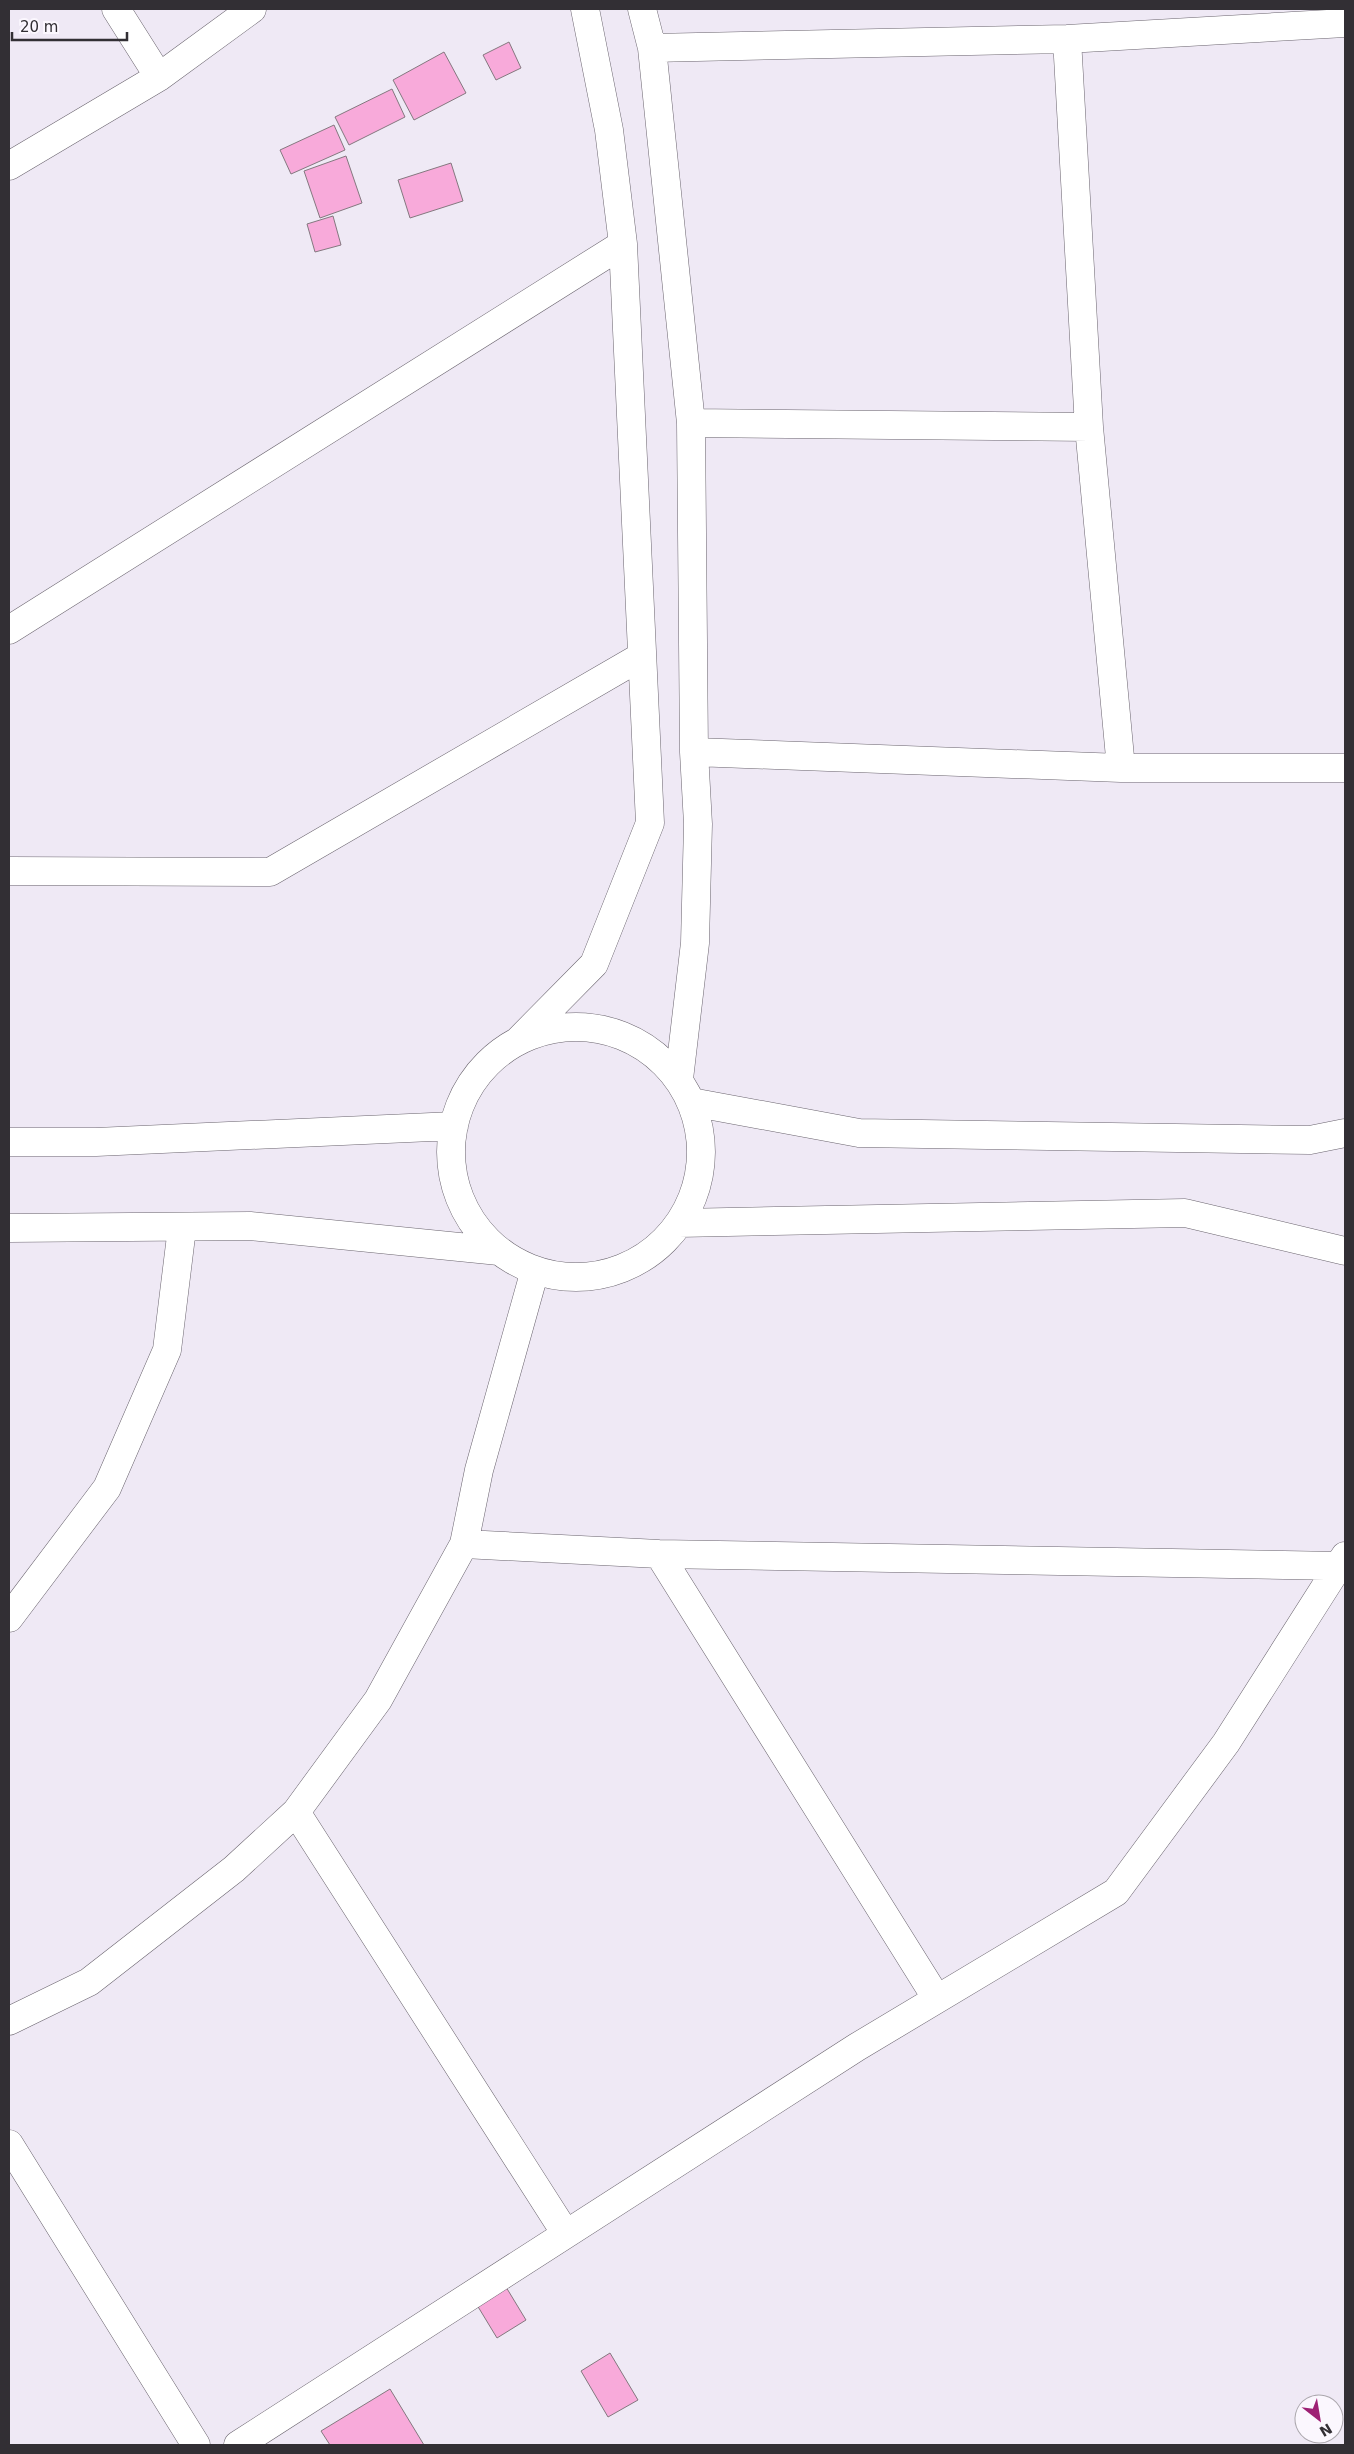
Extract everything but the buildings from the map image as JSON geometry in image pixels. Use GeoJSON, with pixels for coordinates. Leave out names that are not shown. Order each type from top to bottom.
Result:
{"type":"FeatureCollection","features":[{"type":"Feature","properties":{"kind":"street"},"geometry":{"type":"LineString","coordinates":[[116,9],[159,77]]}},
{"type":"Feature","properties":{"kind":"street"},"geometry":{"type":"LineString","coordinates":[[9,166],[159,77],[252,9]]}},
{"type":"Feature","properties":{"kind":"street"},"geometry":{"type":"LineString","coordinates":[[518,1041],[542,1032],[568,1027],[593,1028],[610,1032],[641,1044],[662,1060],[685,1090],[699,1126],[702,1151],[699,1176],[692,1200],[679,1223],[661,1243],[640,1259],[615,1271],[588,1277],[561,1277],[535,1270],[516,1262],[499,1251],[479,1232],[464,1208],[454,1182],[450,1154],[454,1126],[462,1100],[476,1076],[495,1057],[518,1041],[594,964],[650,823],[623,244],[609,130],[585,9]]}},
{"type":"Feature","properties":{"kind":"street"},"geometry":{"type":"LineString","coordinates":[[642,9],[652,48],[691,423],[694,752],[698,824],[695,943],[685,1090]]}},
{"type":"Feature","properties":{"kind":"street"},"geometry":{"type":"LineString","coordinates":[[652,48],[1067,39],[1345,23]]}},
{"type":"Feature","properties":{"kind":"street"},"geometry":{"type":"LineString","coordinates":[[1067,39],[1089,427],[1122,768]]}},
{"type":"Feature","properties":{"kind":"street"},"geometry":{"type":"LineString","coordinates":[[9,630],[623,244]]}},
{"type":"Feature","properties":{"kind":"street"},"geometry":{"type":"LineString","coordinates":[[691,423],[1089,427]]}},
{"type":"Feature","properties":{"kind":"street"},"geometry":{"type":"LineString","coordinates":[[9,871],[270,872],[642,656]]}},
{"type":"Feature","properties":{"kind":"street"},"geometry":{"type":"LineString","coordinates":[[694,752],[1122,768],[1345,768]]}},
{"type":"Feature","properties":{"kind":"street"},"geometry":{"type":"LineString","coordinates":[[685,1090],[860,1133],[1310,1140],[1345,1133]]}},
{"type":"Feature","properties":{"kind":"street"},"geometry":{"type":"LineString","coordinates":[[9,1142],[96,1142],[454,1126]]}},
{"type":"Feature","properties":{"kind":"street"},"geometry":{"type":"LineString","coordinates":[[679,1223],[1185,1213],[1345,1251]]}},
{"type":"Feature","properties":{"kind":"street"},"geometry":{"type":"LineString","coordinates":[[9,1228],[250,1226],[499,1251]]}},
{"type":"Feature","properties":{"kind":"street"},"geometry":{"type":"LineString","coordinates":[[9,1618],[107,1488],[168,1350],[182,1228]]}},
{"type":"Feature","properties":{"kind":"street"},"geometry":{"type":"LineString","coordinates":[[9,2021],[88,1982],[234,1869],[296,1812],[378,1700],[464,1544],[479,1470],[535,1270]]}},
{"type":"Feature","properties":{"kind":"street"},"geometry":{"type":"LineString","coordinates":[[464,1544],[659,1554],[1342,1561]]}},
{"type":"Feature","properties":{"kind":"street"},"geometry":{"type":"LineString","coordinates":[[659,1554],[937,1999]]}},
{"type":"Feature","properties":{"kind":"street"},"geometry":{"type":"LineString","coordinates":[[238,2445],[857,2047],[1116,1892],[1226,1743],[1342,1561]]}},
{"type":"Feature","properties":{"kind":"street"},"geometry":{"type":"LineString","coordinates":[[296,1812],[566,2234]]}},
{"type":"Feature","properties":{"kind":"street"},"geometry":{"type":"LineString","coordinates":[[9,2144],[196,2445]]}}]}
